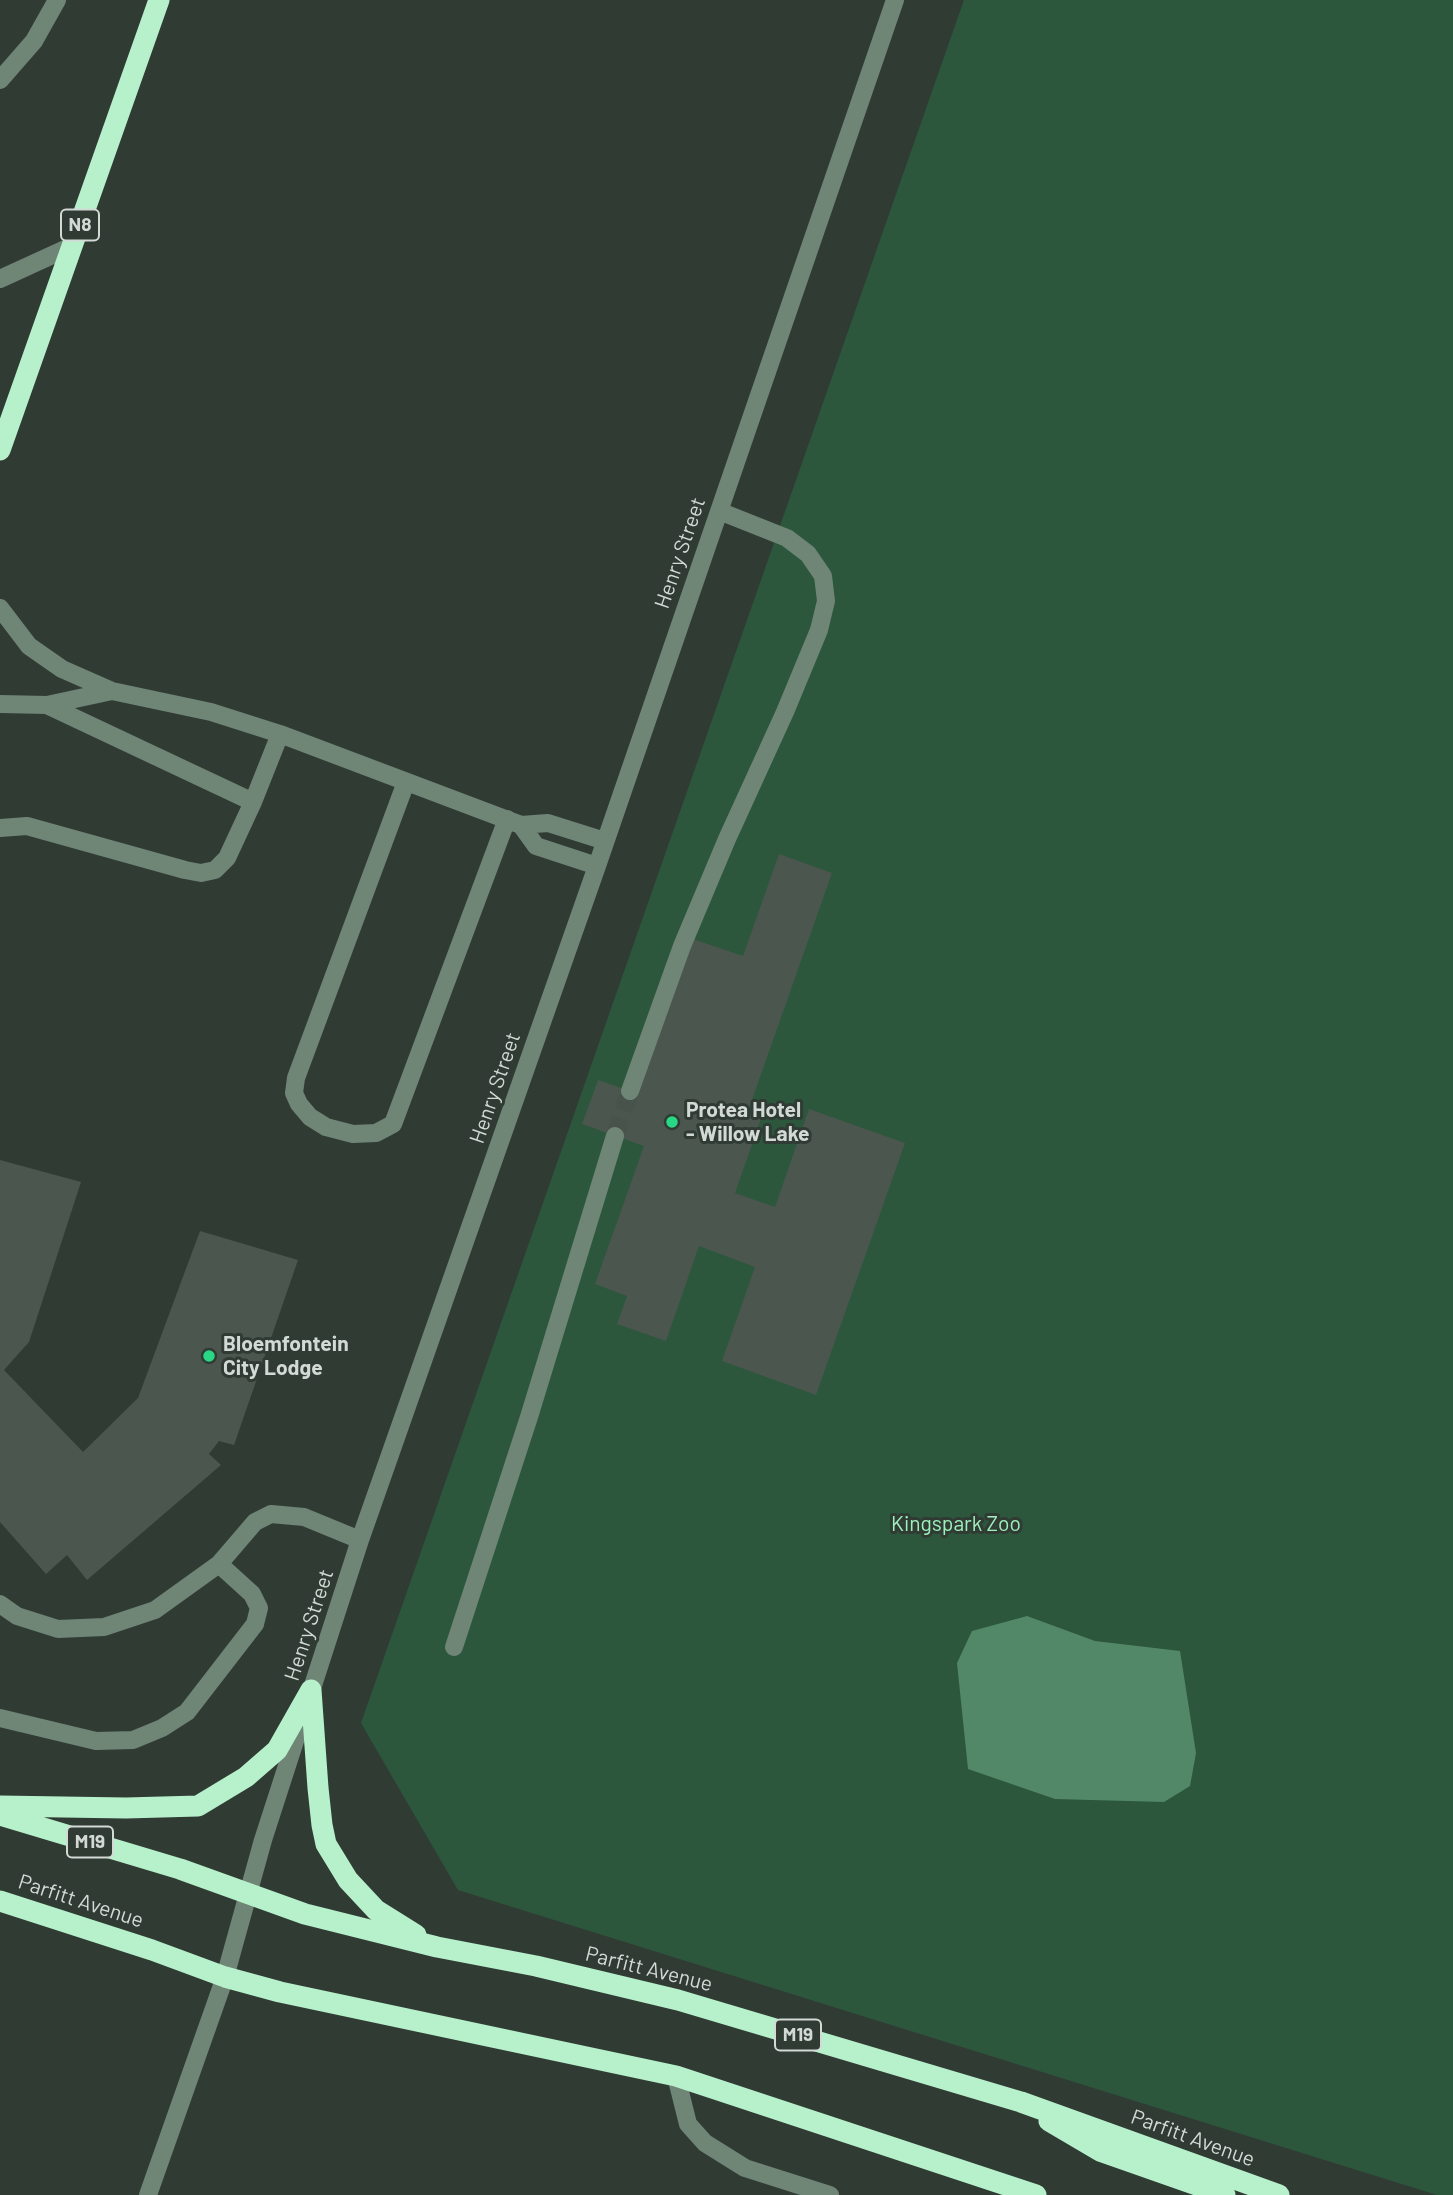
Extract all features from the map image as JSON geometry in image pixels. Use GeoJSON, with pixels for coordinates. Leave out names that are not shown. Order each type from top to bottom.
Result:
{"type":"FeatureCollection","features":[{"type":"Feature","properties":{"kind":"highway","name":"N8"},"geometry":{"type":"LineString","coordinates":[[0,450],[159,0]]}},
{"type":"Feature","properties":{"kind":"highway"},"geometry":{"type":"LineString","coordinates":[[0,1806],[198,1806],[246,1777],[277,1750],[312,1690]]}},
{"type":"Feature","properties":{"kind":"highway"},"geometry":{"type":"LineString","coordinates":[[312,1690],[321,1825],[327,1844],[348,1880],[376,1910],[437,1947]]}},
{"type":"Feature","properties":{"kind":"highway","name":"Parfitt Avenue"},"geometry":{"type":"LineString","coordinates":[[0,1815],[180,1869],[305,1914],[437,1947],[536,1966],[678,2000],[1021,2102],[1279,2195]]}},
{"type":"Feature","properties":{"kind":"highway","name":"Parfitt Avenue"},"geometry":{"type":"LineString","coordinates":[[0,1901],[152,1950],[225,1978],[676,2076],[1036,2195]]}},
{"type":"Feature","properties":{"kind":"highway"},"geometry":{"type":"LineString","coordinates":[[1021,2102],[1062,2130],[1100,2151],[1226,2195]]}},
{"type":"Feature","properties":{"kind":"street"},"geometry":{"type":"LineString","coordinates":[[0,80],[34,41],[57,0]]}},
{"type":"Feature","properties":{"kind":"street","name":"Henry Street"},"geometry":{"type":"LineString","coordinates":[[148,2195],[225,1978],[248,1893],[360,1540],[597,866],[895,0]]}},
{"type":"Feature","properties":{"kind":"street"},"geometry":{"type":"LineString","coordinates":[[0,279],[72,246]]}},
{"type":"Feature","properties":{"kind":"street"},"geometry":{"type":"LineString","coordinates":[[629,1091],[682,946],[819,630],[826,601],[823,576],[808,554],[787,538],[719,511]]}},
{"type":"Feature","properties":{"kind":"street"},"geometry":{"type":"LineString","coordinates":[[0,608],[29,646],[62,669],[112,691],[211,712],[280,734],[514,822],[548,823],[605,841]]}},
{"type":"Feature","properties":{"kind":"street"},"geometry":{"type":"LineString","coordinates":[[0,704],[47,705],[112,691]]}},
{"type":"Feature","properties":{"kind":"street"},"geometry":{"type":"LineString","coordinates":[[47,705],[253,802]]}},
{"type":"Feature","properties":{"kind":"street"},"geometry":{"type":"LineString","coordinates":[[0,828],[27,827],[185,870],[201,873],[215,870],[227,858],[280,734]]}},
{"type":"Feature","properties":{"kind":"street"},"geometry":{"type":"LineString","coordinates":[[406,782],[296,1078],[294,1093],[299,1104],[310,1117],[326,1127],[353,1134],[376,1133],[393,1124],[514,822]]}},
{"type":"Feature","properties":{"kind":"street"},"geometry":{"type":"LineString","coordinates":[[514,822],[536,846],[597,866]]}},
{"type":"Feature","properties":{"kind":"street"},"geometry":{"type":"LineString","coordinates":[[454,1647],[529,1417],[615,1136]]}},
{"type":"Feature","properties":{"kind":"street"},"geometry":{"type":"LineString","coordinates":[[0,1604],[16,1616],[58,1629],[104,1627],[155,1610],[219,1564],[255,1522],[271,1514],[304,1517],[360,1540]]}},
{"type":"Feature","properties":{"kind":"street"},"geometry":{"type":"LineString","coordinates":[[0,1718],[96,1741],[133,1740],[162,1728],[187,1712],[256,1624],[259,1608],[252,1594],[219,1564]]}},
{"type":"Feature","properties":{"kind":"street"},"geometry":{"type":"LineString","coordinates":[[676,2076],[688,2124],[705,2143],[745,2168],[830,2195]]}},
{"type":"Feature","properties":{"kind":"green space","name":"Kingspark Zoo"},"geometry":{"type":"Polygon","coordinates":[[[964,0],[1453,0],[1453,2195],[1437,2195],[458,1890],[361,1723],[964,0]]]}},
{"type":"Feature","properties":{"kind":"shaded area"},"geometry":{"type":"Polygon","coordinates":[[[1027,1616],[1095,1641],[1180,1651],[1196,1753],[1190,1786],[1164,1802],[1055,1799],[968,1769],[957,1663],[972,1631],[1027,1616]]]}},
{"type":"Feature","properties":{"kind":"building","name":"Protea Hotel - Willow Lake"},"geometry":{"type":"Polygon","coordinates":[[[779,854],[832,873],[747,1114],[761,1119],[735,1193],[775,1207],[809,1109],[905,1143],[816,1395],[722,1361],[755,1267],[699,1246],[666,1341],[617,1324],[627,1296],[595,1284],[644,1146],[582,1124],[598,1080],[638,1094],[693,939],[743,956],[779,854]]]}},
{"type":"Feature","properties":{"kind":"building","name":"Bloemfontein City Lodge"},"geometry":{"type":"Polygon","coordinates":[[[0,1160],[81,1182],[29,1342],[4,1370],[83,1452],[138,1398],[200,1231],[298,1260],[234,1445],[219,1441],[209,1454],[221,1465],[87,1580],[67,1555],[46,1574],[0,1522],[0,1160]]]}},
{"type":"Feature","properties":{"kind":"tunnel"},"geometry":{"type":"LineString","coordinates":[[615,1136],[630,1091]]}},
{"type":"Feature","properties":{"kind":"place","name":"Protea Hotel - Willow Lake"},"geometry":{"type":"Point","coordinates":[672,1122]}},
{"type":"Feature","properties":{"kind":"place","name":"Bloemfontein City Lodge"},"geometry":{"type":"Point","coordinates":[209,1356]}}]}
